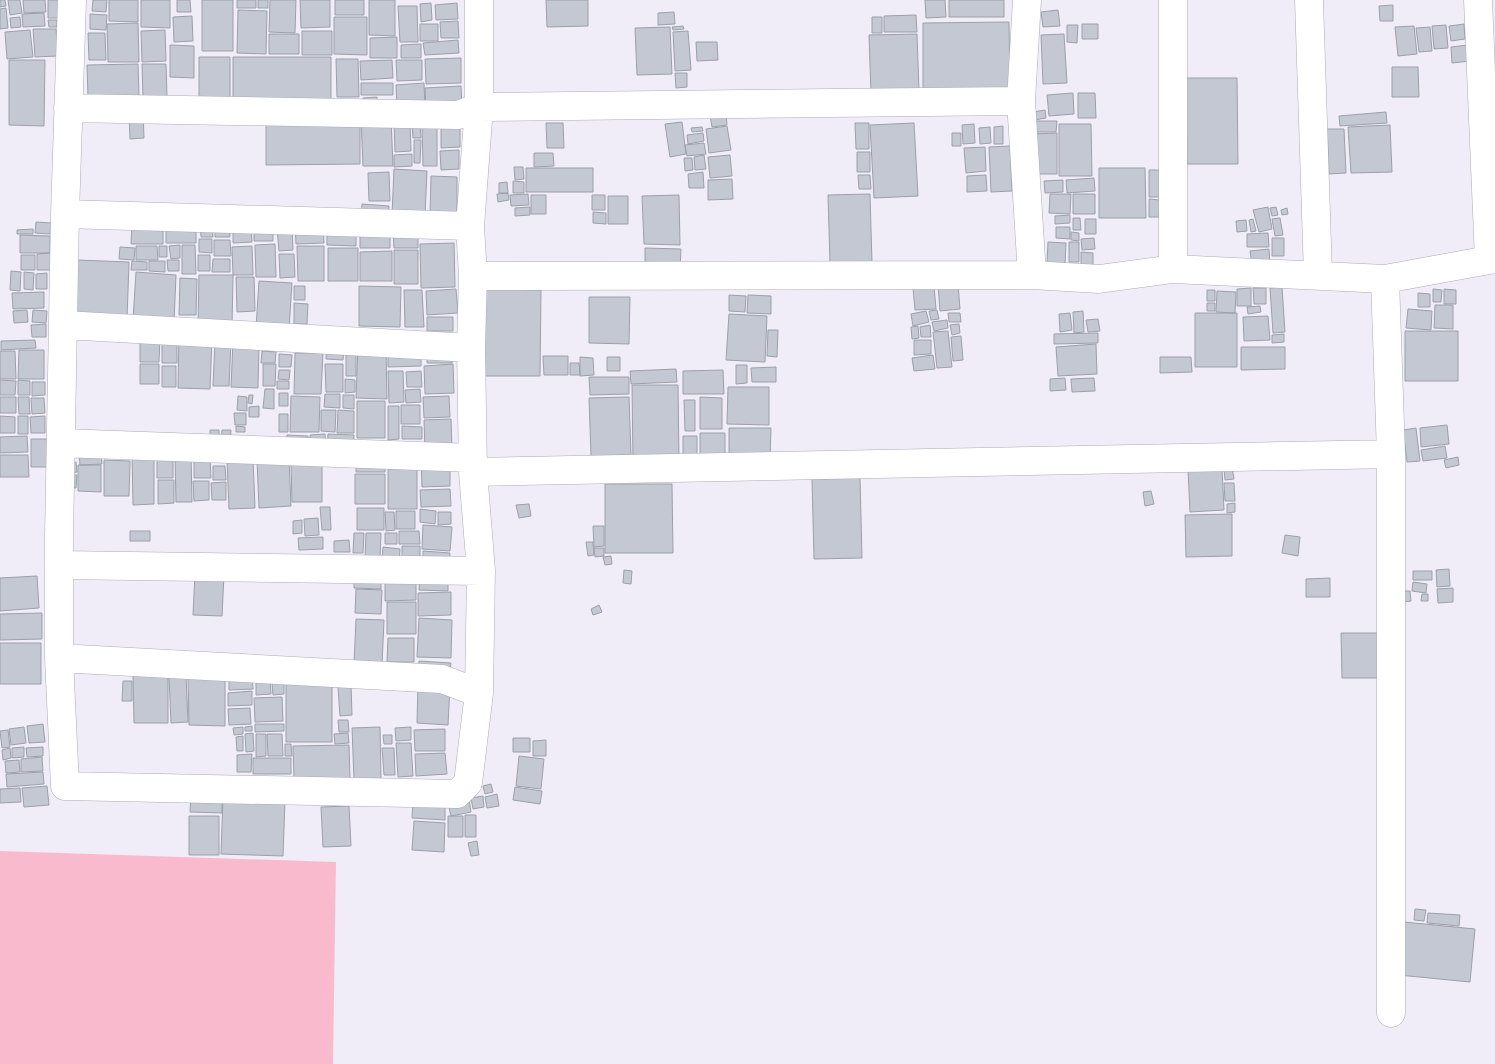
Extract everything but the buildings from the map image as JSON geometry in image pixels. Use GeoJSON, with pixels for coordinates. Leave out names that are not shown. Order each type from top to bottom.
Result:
{"type":"FeatureCollection","features":[{"type":"Feature","properties":{"kind":"street"},"geometry":{"type":"LineString","coordinates":[[72,0],[65,214],[58,658],[65,786],[457,794],[468,782],[479,692],[481,571],[473,465],[471,348],[473,276],[470,226],[479,107],[479,0]]}},
{"type":"Feature","properties":{"kind":"street"},"geometry":{"type":"LineString","coordinates":[[1027,0],[1021,101],[1032,275]]}},
{"type":"Feature","properties":{"kind":"street"},"geometry":{"type":"LineString","coordinates":[[1173,0],[1173,269]]}},
{"type":"Feature","properties":{"kind":"street"},"geometry":{"type":"LineString","coordinates":[[1309,0],[1318,275]]}},
{"type":"Feature","properties":{"kind":"street"},"geometry":{"type":"LineString","coordinates":[[473,276],[1032,275],[1099,279],[1173,269],[1385,279],[1489,260],[1478,0]]}},
{"type":"Feature","properties":{"kind":"street"},"geometry":{"type":"LineString","coordinates":[[68,108],[458,115],[479,107],[1021,101]]}},
{"type":"Feature","properties":{"kind":"street"},"geometry":{"type":"LineString","coordinates":[[65,214],[470,226]]}},
{"type":"Feature","properties":{"kind":"street"},"geometry":{"type":"LineString","coordinates":[[1385,279],[1391,454],[1391,1013]]}},
{"type":"Feature","properties":{"kind":"street"},"geometry":{"type":"LineString","coordinates":[[64,325],[471,348]]}},
{"type":"Feature","properties":{"kind":"street"},"geometry":{"type":"LineString","coordinates":[[61,443],[473,465],[1391,454]]}},
{"type":"Feature","properties":{"kind":"street"},"geometry":{"type":"LineString","coordinates":[[59,565],[481,571]]}},
{"type":"Feature","properties":{"kind":"street"},"geometry":{"type":"LineString","coordinates":[[58,658],[442,679],[479,692]]}},
{"type":"Feature","properties":{"kind":"shaded area"},"geometry":{"type":"Polygon","coordinates":[[[0,851],[336,862],[333,1064],[0,1064],[0,851]]]}}]}
